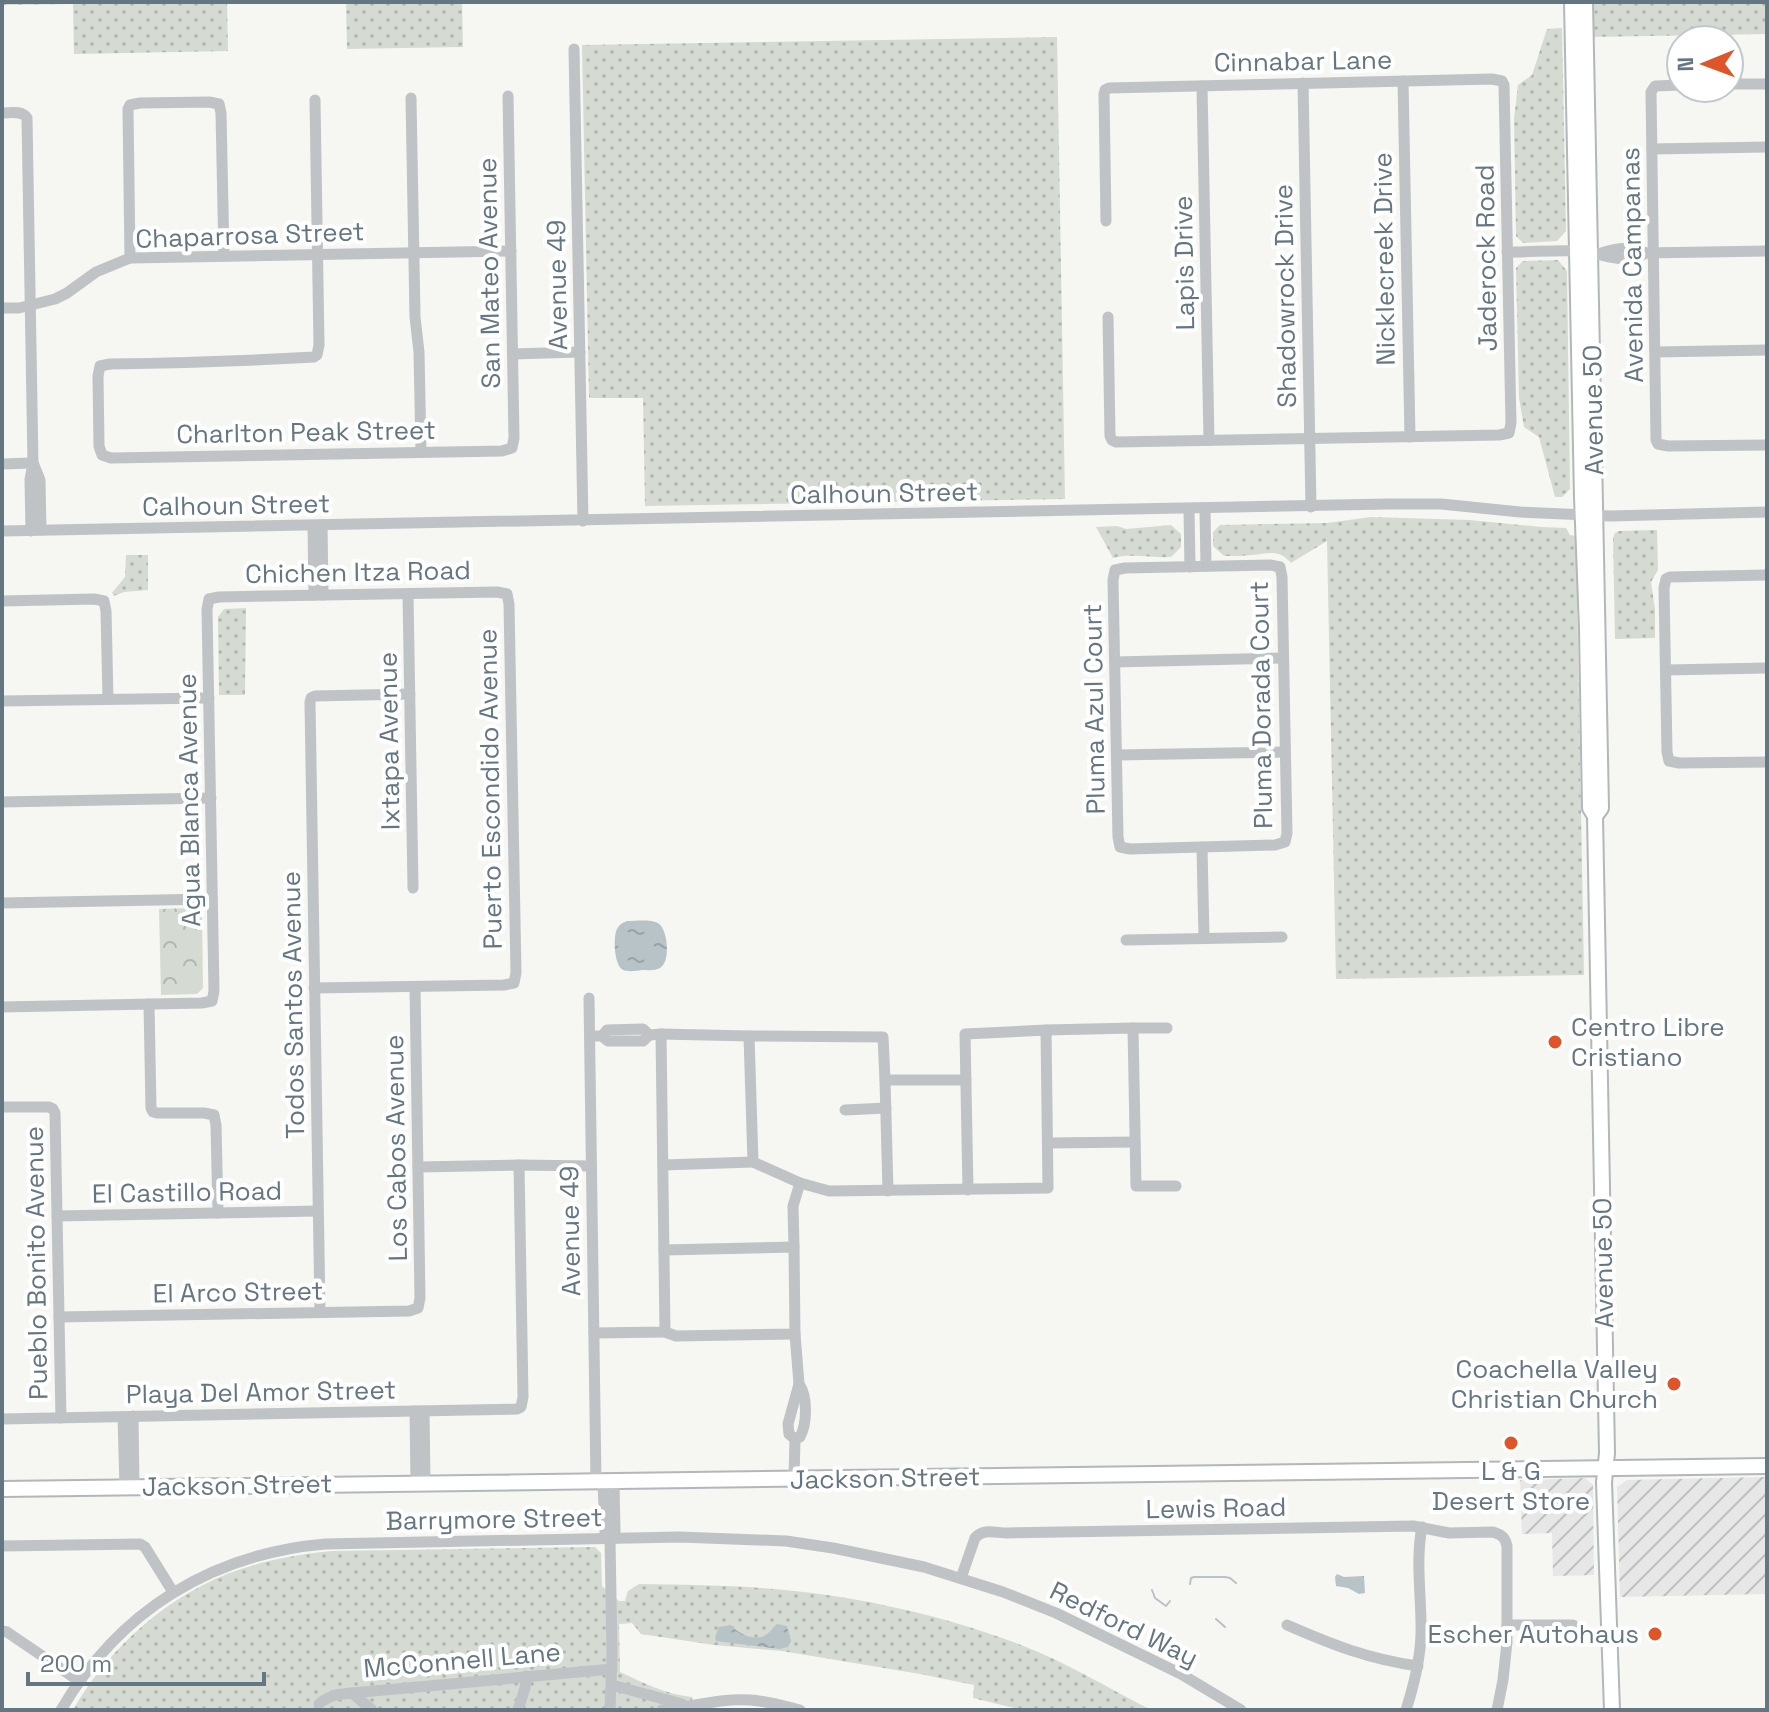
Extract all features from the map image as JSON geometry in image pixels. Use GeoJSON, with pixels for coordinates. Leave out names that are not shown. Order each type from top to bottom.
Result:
{"type":"FeatureCollection","features":[{"type":"Feature","properties":{"kind":"main road","name":"Avenue 50"},"geometry":{"type":"LineString","coordinates":[[1572,2],[1589,252]]}},
{"type":"Feature","properties":{"kind":"main road","name":"Avenue 50"},"geometry":{"type":"LineString","coordinates":[[1585,2],[1589,252],[1582,497],[1589,514],[1601,808],[1595,816],[1607,1453],[1605,1498],[1612,1710]]}},
{"type":"Feature","properties":{"kind":"main road","name":"Jackson Street"},"geometry":{"type":"LineString","coordinates":[[2,1489],[1767,1466]]}},
{"type":"Feature","properties":{"kind":"street","name":"Avenue 49"},"geometry":{"type":"LineString","coordinates":[[574,49],[583,521]]}},
{"type":"Feature","properties":{"kind":"street","name":"Nicklecreek Drive"},"geometry":{"type":"LineString","coordinates":[[1403,81],[1410,437]]}},
{"type":"Feature","properties":{"kind":"street","name":"Cinnabar Lane"},"geometry":{"type":"LineString","coordinates":[[1106,221],[1105,90],[1303,83],[1502,81]]}},
{"type":"Feature","properties":{"kind":"street","name":"Jaderock Road"},"geometry":{"type":"LineString","coordinates":[[1410,437],[1509,433],[1502,81]]}},
{"type":"Feature","properties":{"kind":"street","name":"Shadowrock Drive"},"geometry":{"type":"LineString","coordinates":[[1303,83],[1311,507]]}},
{"type":"Feature","properties":{"kind":"street"},"geometry":{"type":"LineString","coordinates":[[1745,84],[1767,84]]}},
{"type":"Feature","properties":{"kind":"street","name":"Lapis Drive"},"geometry":{"type":"LineString","coordinates":[[1202,86],[1209,440]]}},
{"type":"Feature","properties":{"kind":"street","name":"Avenida Campanas"},"geometry":{"type":"LineString","coordinates":[[1665,86],[1655,86],[1651,92],[1650,253],[1658,444],[1767,445]]}},
{"type":"Feature","properties":{"kind":"street","name":"San Mateo Avenue"},"geometry":{"type":"LineString","coordinates":[[508,96],[512,448]]}},
{"type":"Feature","properties":{"kind":"street"},"geometry":{"type":"LineString","coordinates":[[411,98],[421,452]]}},
{"type":"Feature","properties":{"kind":"street"},"geometry":{"type":"LineString","coordinates":[[315,100],[318,254]]}},
{"type":"Feature","properties":{"kind":"street"},"geometry":{"type":"LineString","coordinates":[[130,258],[128,115],[130,105],[140,103],[219,104],[224,256]]}},
{"type":"Feature","properties":{"kind":"street"},"geometry":{"type":"LineString","coordinates":[[2,113],[25,114],[27,124],[33,463],[40,480],[36,531]]}},
{"type":"Feature","properties":{"kind":"street"},"geometry":{"type":"LineString","coordinates":[[1652,149],[1767,147]]}},
{"type":"Feature","properties":{"kind":"street","name":"Chaparrosa Street"},"geometry":{"type":"LineString","coordinates":[[2,308],[44,303],[67,293],[96,272],[130,258],[511,251]]}},
{"type":"Feature","properties":{"kind":"street"},"geometry":{"type":"LineString","coordinates":[[1507,252],[1589,252],[1612,259],[1636,259],[1650,253],[1767,251]]}},
{"type":"Feature","properties":{"kind":"street","name":"Charlton Peak Street"},"geometry":{"type":"LineString","coordinates":[[318,254],[317,355],[249,362],[100,366],[99,432],[102,455],[111,458],[502,451],[512,448]]}},
{"type":"Feature","properties":{"kind":"street"},"geometry":{"type":"LineString","coordinates":[[1108,317],[1109,430],[1112,440],[1410,437]]}},
{"type":"Feature","properties":{"kind":"street"},"geometry":{"type":"LineString","coordinates":[[1656,352],[1767,350]]}},
{"type":"Feature","properties":{"kind":"street"},"geometry":{"type":"LineString","coordinates":[[513,354],[580,352]]}},
{"type":"Feature","properties":{"kind":"street"},"geometry":{"type":"LineString","coordinates":[[2,464],[33,463]]}},
{"type":"Feature","properties":{"kind":"street","name":"Calhoun Street"},"geometry":{"type":"LineString","coordinates":[[2,531],[1441,504],[1520,512],[1624,516],[1767,512]]}},
{"type":"Feature","properties":{"kind":"street"},"geometry":{"type":"LineString","coordinates":[[1189,509],[1190,567],[1206,566],[1205,509]]}},
{"type":"Feature","properties":{"kind":"street"},"geometry":{"type":"LineString","coordinates":[[317,526],[318,595]]}},
{"type":"Feature","properties":{"kind":"street","name":"Pluma Dorada Court"},"geometry":{"type":"LineString","coordinates":[[1202,847],[1275,845],[1285,842],[1287,833],[1282,571],[1280,567],[1270,565],[1206,566]]}},
{"type":"Feature","properties":{"kind":"street","name":"Pluma Azul Court"},"geometry":{"type":"LineString","coordinates":[[1190,567],[1115,570],[1118,843],[1120,847],[1130,849],[1202,847]]}},
{"type":"Feature","properties":{"kind":"street"},"geometry":{"type":"LineString","coordinates":[[1767,575],[1676,576],[1666,579],[1664,583],[1669,761],[1767,762]]}},
{"type":"Feature","properties":{"kind":"street","name":"Ixtapa Avenue"},"geometry":{"type":"LineString","coordinates":[[408,594],[413,888]]}},
{"type":"Feature","properties":{"kind":"street","name":"Chichen Itza Road"},"geometry":{"type":"LineString","coordinates":[[209,599],[507,594]]}},
{"type":"Feature","properties":{"kind":"street","name":"Puerto Escondido Avenue"},"geometry":{"type":"LineString","coordinates":[[415,987],[514,983],[507,594]]}},
{"type":"Feature","properties":{"kind":"street","name":"Agua Blanca Avenue"},"geometry":{"type":"LineString","coordinates":[[149,1004],[202,1003],[212,1001],[214,997],[209,599]]}},
{"type":"Feature","properties":{"kind":"street"},"geometry":{"type":"LineString","coordinates":[[2,601],[104,601],[108,699]]}},
{"type":"Feature","properties":{"kind":"street"},"geometry":{"type":"LineString","coordinates":[[1115,662],[1283,658]]}},
{"type":"Feature","properties":{"kind":"street"},"geometry":{"type":"LineString","coordinates":[[1666,670],[1767,668]]}},
{"type":"Feature","properties":{"kind":"street","name":"Todos Santos Avenue"},"geometry":{"type":"LineString","coordinates":[[320,1312],[309,708],[311,698],[321,696],[410,694]]}},
{"type":"Feature","properties":{"kind":"street"},"geometry":{"type":"LineString","coordinates":[[2,701],[209,698]]}},
{"type":"Feature","properties":{"kind":"street"},"geometry":{"type":"LineString","coordinates":[[1117,755],[1285,752]]}},
{"type":"Feature","properties":{"kind":"street"},"geometry":{"type":"LineString","coordinates":[[2,802],[211,798]]}},
{"type":"Feature","properties":{"kind":"street"},"geometry":{"type":"LineString","coordinates":[[1202,847],[1204,938]]}},
{"type":"Feature","properties":{"kind":"street"},"geometry":{"type":"LineString","coordinates":[[2,903],[212,899]]}},
{"type":"Feature","properties":{"kind":"street"},"geometry":{"type":"LineString","coordinates":[[1126,940],[1282,937]]}},
{"type":"Feature","properties":{"kind":"street"},"geometry":{"type":"LineString","coordinates":[[314,988],[415,987]]}},
{"type":"Feature","properties":{"kind":"street","name":"Los Cabos Avenue"},"geometry":{"type":"LineString","coordinates":[[415,987],[418,1308]]}},
{"type":"Feature","properties":{"kind":"street","name":"Avenue 49"},"geometry":{"type":"LineString","coordinates":[[589,998],[596,1463],[604,1482],[615,1532],[610,1539],[610,1710]]}},
{"type":"Feature","properties":{"kind":"street"},"geometry":{"type":"LineString","coordinates":[[2,1007],[149,1004],[151,1108],[157,1113],[214,1115],[218,1213]]}},
{"type":"Feature","properties":{"kind":"street"},"geometry":{"type":"LineString","coordinates":[[1133,1028],[1136,1186],[1176,1186]]}},
{"type":"Feature","properties":{"kind":"street"},"geometry":{"type":"LineString","coordinates":[[968,1190],[965,1034],[1167,1028]]}},
{"type":"Feature","properties":{"kind":"street"},"geometry":{"type":"LineString","coordinates":[[663,1165],[753,1162],[800,1183],[829,1191],[1048,1188],[1046,1030]]}},
{"type":"Feature","properties":{"kind":"street"},"geometry":{"type":"LineString","coordinates":[[655,1034],[663,1165],[665,1332]]}},
{"type":"Feature","properties":{"kind":"street"},"geometry":{"type":"LineString","coordinates":[[589,1036],[602,1036],[608,1041],[627,1035],[643,1041],[655,1034],[883,1037],[888,1191]]}},
{"type":"Feature","properties":{"kind":"street"},"geometry":{"type":"LineString","coordinates":[[749,1036],[753,1162]]}},
{"type":"Feature","properties":{"kind":"street"},"geometry":{"type":"LineString","coordinates":[[885,1080],[966,1080]]}},
{"type":"Feature","properties":{"kind":"street","name":"Pueblo Bonito Avenue"},"geometry":{"type":"LineString","coordinates":[[2,1107],[43,1107],[53,1109],[55,1113],[61,1418]]}},
{"type":"Feature","properties":{"kind":"street"},"geometry":{"type":"LineString","coordinates":[[845,1110],[886,1108]]}},
{"type":"Feature","properties":{"kind":"street"},"geometry":{"type":"LineString","coordinates":[[1048,1143],[1135,1142]]}},
{"type":"Feature","properties":{"kind":"street","name":"Playa Del Amor Street"},"geometry":{"type":"LineString","coordinates":[[2,1419],[521,1407],[519,1165]]}},
{"type":"Feature","properties":{"kind":"street"},"geometry":{"type":"LineString","coordinates":[[418,1167],[591,1166]]}},
{"type":"Feature","properties":{"kind":"street"},"geometry":{"type":"LineString","coordinates":[[795,1439],[789,1434],[788,1424],[799,1384],[793,1206],[800,1183]]}},
{"type":"Feature","properties":{"kind":"street","name":"El Castillo Road"},"geometry":{"type":"LineString","coordinates":[[57,1216],[318,1211]]}},
{"type":"Feature","properties":{"kind":"street"},"geometry":{"type":"LineString","coordinates":[[664,1250],[794,1247]]}},
{"type":"Feature","properties":{"kind":"street","name":"El Arco Street"},"geometry":{"type":"LineString","coordinates":[[59,1317],[409,1311],[418,1308]]}},
{"type":"Feature","properties":{"kind":"street"},"geometry":{"type":"LineString","coordinates":[[594,1333],[665,1332],[676,1336],[795,1334]]}},
{"type":"Feature","properties":{"kind":"street"},"geometry":{"type":"LineString","coordinates":[[795,1439],[803,1432],[805,1414],[804,1391],[799,1384]]}},
{"type":"Feature","properties":{"kind":"street"},"geometry":{"type":"LineString","coordinates":[[419,1411],[420,1482]]}},
{"type":"Feature","properties":{"kind":"street"},"geometry":{"type":"LineString","coordinates":[[791,1414],[805,1414]]}},
{"type":"Feature","properties":{"kind":"street"},"geometry":{"type":"LineString","coordinates":[[128,1416],[129,1487]]}},
{"type":"Feature","properties":{"kind":"street"},"geometry":{"type":"LineString","coordinates":[[794,1479],[795,1439]]}},
{"type":"Feature","properties":{"kind":"street"},"geometry":{"type":"LineString","coordinates":[[1406,1710],[1418,1666],[1421,1638],[1419,1547],[1422,1527]]}},
{"type":"Feature","properties":{"kind":"street","name":"Lewis Road"},"geometry":{"type":"LineString","coordinates":[[961,1578],[975,1538],[984,1532],[1422,1527],[1449,1533],[1493,1532],[1505,1539],[1507,1546],[1507,1625]]}},
{"type":"Feature","properties":{"kind":"street","name":"Barrymore Street"},"geometry":{"type":"LineString","coordinates":[[61,1710],[98,1657],[132,1622],[173,1592],[241,1560],[312,1545],[718,1538],[786,1541],[884,1557],[984,1585]]}},
{"type":"Feature","properties":{"kind":"street"},"geometry":{"type":"LineString","coordinates":[[2,1546],[140,1544],[145,1547],[173,1592]]}},
{"type":"Feature","properties":{"kind":"street","name":"Redford Way"},"geometry":{"type":"LineString","coordinates":[[984,1585],[1056,1613],[1153,1660],[1241,1710]]}},
{"type":"Feature","properties":{"kind":"street"},"geometry":{"type":"LineString","coordinates":[[1287,1625],[1357,1654],[1418,1666]]}},
{"type":"Feature","properties":{"kind":"street"},"geometry":{"type":"LineString","coordinates":[[1497,1710],[1503,1680],[1507,1625],[1573,1625]]}},
{"type":"Feature","properties":{"kind":"street"},"geometry":{"type":"LineString","coordinates":[[2,1631],[79,1681]]}},
{"type":"Feature","properties":{"kind":"street","name":"McConnell Lane"},"geometry":{"type":"LineString","coordinates":[[319,1704],[335,1695],[612,1669]]}},
{"type":"Feature","properties":{"kind":"street"},"geometry":{"type":"LineString","coordinates":[[518,1710],[526,1676]]}},
{"type":"Feature","properties":{"kind":"street"},"geometry":{"type":"LineString","coordinates":[[612,1685],[686,1705]]}},
{"type":"Feature","properties":{"kind":"street"},"geometry":{"type":"LineString","coordinates":[[352,1693],[372,1710]]}},
{"type":"Feature","properties":{"kind":"street"},"geometry":{"type":"LineString","coordinates":[[662,1710],[686,1705],[739,1705],[760,1701],[800,1710]]}},
{"type":"Feature","properties":{"kind":"shaded area"},"geometry":{"type":"Polygon","coordinates":[[[1767,1477],[1767,1594],[1620,1597],[1617,1487],[1627,1480],[1767,1477]]]}},
{"type":"Feature","properties":{"kind":"shaded area"},"geometry":{"type":"Polygon","coordinates":[[[1585,1478],[1593,1485],[1594,1575],[1553,1576],[1552,1533],[1522,1534],[1520,1480],[1585,1478]]]}},
{"type":"Feature","properties":{"kind":"green space"},"geometry":{"type":"Polygon","coordinates":[[[2,2],[227,2],[228,51],[74,54],[73,4],[2,5],[2,2]]]}},
{"type":"Feature","properties":{"kind":"green space"},"geometry":{"type":"Polygon","coordinates":[[[346,2],[462,2],[463,47],[347,49],[346,2]]]}},
{"type":"Feature","properties":{"kind":"green space"},"geometry":{"type":"Polygon","coordinates":[[[1591,2],[1767,2],[1767,34],[1745,34],[1745,24],[1665,24],[1665,36],[1591,37],[1591,2]]]}},
{"type":"Feature","properties":{"kind":"green space"},"geometry":{"type":"Polygon","coordinates":[[[1562,28],[1566,231],[1557,241],[1523,243],[1516,236],[1514,119],[1518,85],[1532,75],[1547,29],[1562,28]]]}},
{"type":"Feature","properties":{"kind":"green space"},"geometry":{"type":"Polygon","coordinates":[[[1057,37],[1065,499],[645,506],[643,398],[589,398],[582,45],[1057,37]]]}},
{"type":"Feature","properties":{"kind":"green space"},"geometry":{"type":"Polygon","coordinates":[[[1558,260],[1567,271],[1570,489],[1562,497],[1555,497],[1539,437],[1524,427],[1519,398],[1516,268],[1523,261],[1558,260]]]}},
{"type":"Feature","properties":{"kind":"green space"},"geometry":{"type":"Polygon","coordinates":[[[1371,517],[1469,520],[1566,528],[1570,535],[1576,536],[1584,975],[1336,979],[1327,541],[1291,563],[1273,553],[1224,556],[1213,546],[1213,532],[1220,525],[1327,523],[1371,517]]]}},
{"type":"Feature","properties":{"kind":"green space"},"geometry":{"type":"Polygon","coordinates":[[[1171,525],[1181,534],[1181,547],[1171,557],[1113,558],[1096,527],[1126,529],[1171,525]]]}},
{"type":"Feature","properties":{"kind":"green space"},"geometry":{"type":"Polygon","coordinates":[[[1657,530],[1658,570],[1651,582],[1655,638],[1615,639],[1613,538],[1619,531],[1657,530]]]}},
{"type":"Feature","properties":{"kind":"green space"},"geometry":{"type":"Polygon","coordinates":[[[126,555],[148,555],[148,590],[114,596],[112,593],[125,577],[126,555]]]}},
{"type":"Feature","properties":{"kind":"green space"},"geometry":{"type":"Polygon","coordinates":[[[246,608],[245,695],[219,695],[218,617],[224,609],[246,608]]]}},
{"type":"Feature","properties":{"kind":"green space"},"geometry":{"type":"Polygon","coordinates":[[[196,908],[202,915],[203,988],[197,994],[161,995],[159,909],[196,908]]]}},
{"type":"Feature","properties":{"kind":"green space"},"geometry":{"type":"Polygon","coordinates":[[[595,1547],[601,1553],[602,1586],[619,1601],[625,1601],[628,1591],[639,1584],[767,1588],[874,1603],[935,1617],[1021,1645],[1071,1667],[1151,1710],[1022,1710],[973,1698],[974,1685],[782,1651],[641,1634],[632,1623],[619,1624],[620,1672],[664,1691],[692,1697],[694,1710],[73,1710],[105,1665],[144,1624],[190,1592],[252,1565],[332,1551],[595,1547]]]}},
{"type":"Feature","properties":{"kind":"water"},"geometry":{"type":"Polygon","coordinates":[[[627,921],[651,921],[661,926],[667,953],[660,968],[630,971],[620,967],[615,951],[616,933],[620,925],[627,921]]]}},
{"type":"Feature","properties":{"kind":"water"},"geometry":{"type":"Polygon","coordinates":[[[1337,1574],[1344,1577],[1364,1576],[1365,1593],[1336,1586],[1337,1574]]]}},
{"type":"Feature","properties":{"kind":"water"},"geometry":{"type":"Polygon","coordinates":[[[777,1624],[787,1626],[791,1641],[788,1647],[780,1649],[716,1641],[715,1637],[719,1627],[731,1625],[744,1635],[761,1637],[777,1624]]]}},
{"type":"Feature","properties":{"kind":"waterway"},"geometry":{"type":"LineString","coordinates":[[1190,1584],[1194,1577],[1225,1577],[1236,1583]]}},
{"type":"Feature","properties":{"kind":"waterway"},"geometry":{"type":"LineString","coordinates":[[1152,1590],[1155,1598],[1166,1606],[1170,1601]]}},
{"type":"Feature","properties":{"kind":"waterway"},"geometry":{"type":"LineString","coordinates":[[1216,1619],[1225,1627]]}},
{"type":"Feature","properties":{"kind":"place","name":"Centro Libre Cristiano"},"geometry":{"type":"Point","coordinates":[1555,1042]}},
{"type":"Feature","properties":{"kind":"place","name":"Coachella Valley Christian Church"},"geometry":{"type":"Point","coordinates":[1674,1384]}},
{"type":"Feature","properties":{"kind":"place","name":"L & G Desert Store"},"geometry":{"type":"Point","coordinates":[1511,1443]}},
{"type":"Feature","properties":{"kind":"place","name":"Escher Autohaus"},"geometry":{"type":"Point","coordinates":[1655,1634]}}]}
